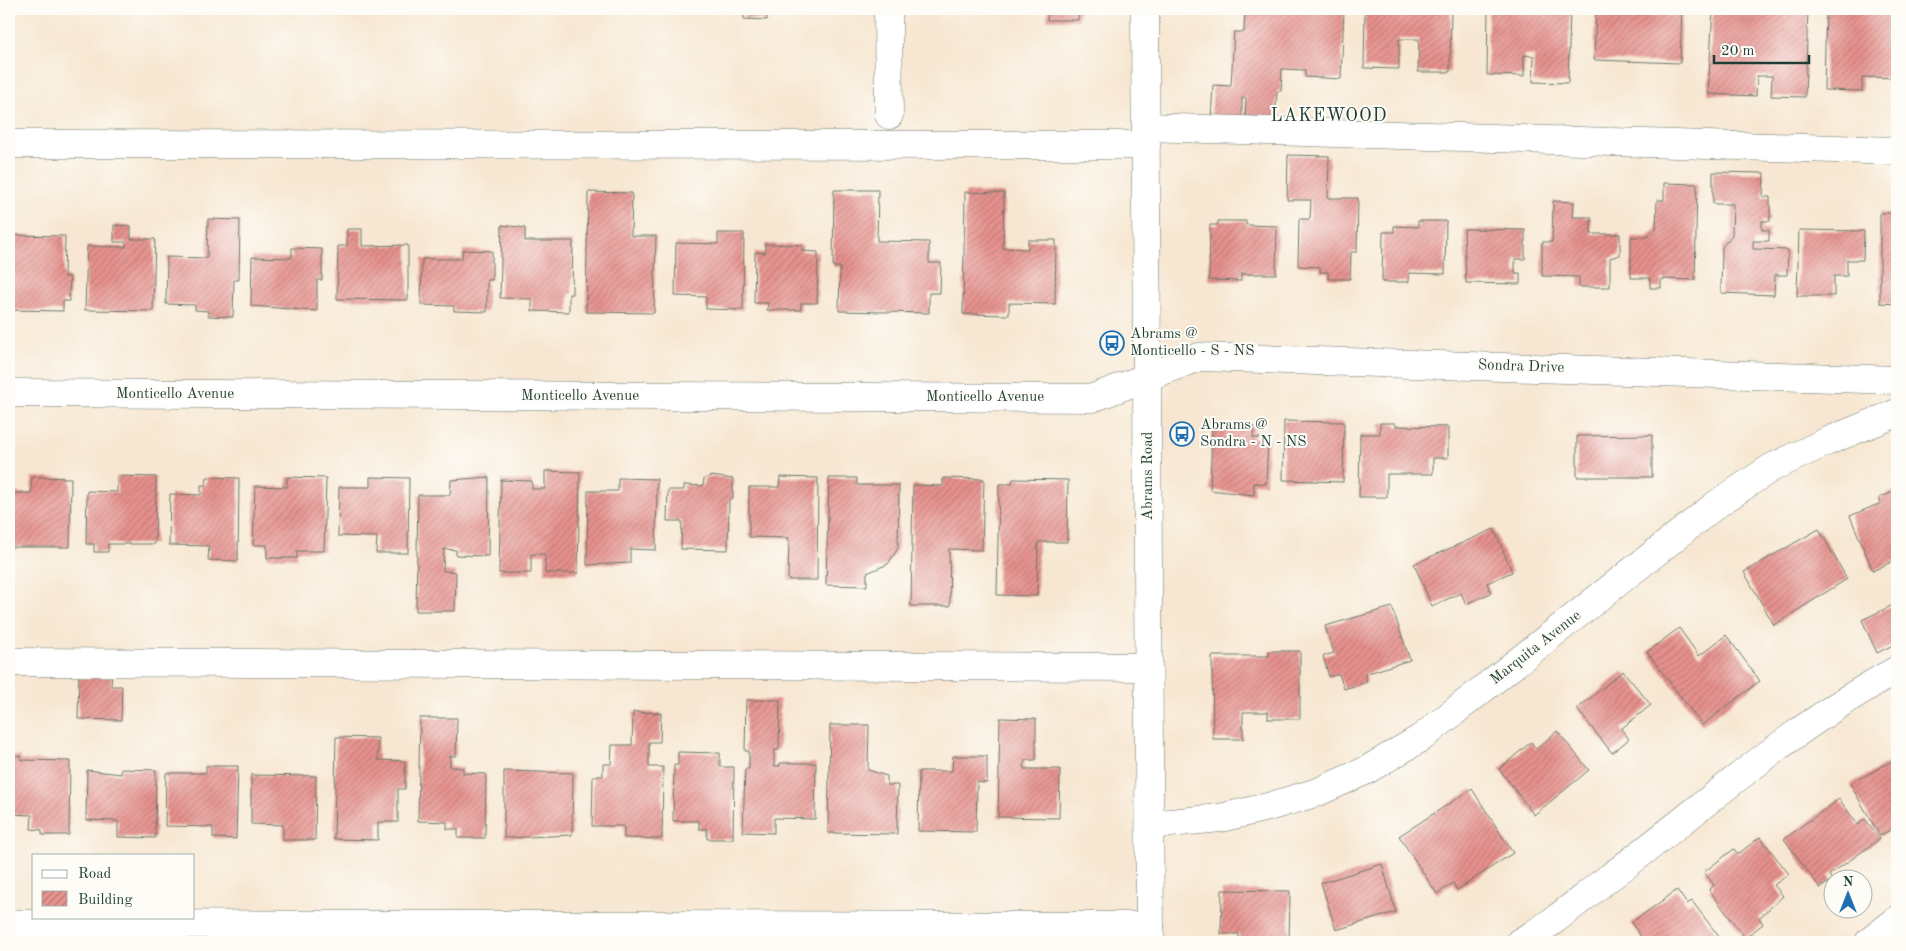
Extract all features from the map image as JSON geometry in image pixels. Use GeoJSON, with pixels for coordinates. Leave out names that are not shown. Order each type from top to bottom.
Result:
{"type":"FeatureCollection","features":[{"type":"Feature","properties":{"kind":"street"},"geometry":{"type":"LineString","coordinates":[[888,9],[889,115]]}},
{"type":"Feature","properties":{"kind":"street","name":"Abrams Road"},"geometry":{"type":"LineString","coordinates":[[1145,9],[1150,934]]}},
{"type":"Feature","properties":{"kind":"street"},"geometry":{"type":"LineString","coordinates":[[9,144],[1146,136],[1897,150]]}},
{"type":"Feature","properties":{"kind":"street","name":"Sondra Drive"},"geometry":{"type":"LineString","coordinates":[[1147,376],[1199,357],[1897,380]]}},
{"type":"Feature","properties":{"kind":"street","name":"Monticello Avenue"},"geometry":{"type":"LineString","coordinates":[[9,393],[1093,398],[1147,376]]}},
{"type":"Feature","properties":{"kind":"street","name":"Marquita Avenue"},"geometry":{"type":"LineString","coordinates":[[1150,825],[1220,818],[1268,807],[1318,792],[1365,771],[1421,738],[1717,504],[1771,468],[1828,441],[1897,413]]}},
{"type":"Feature","properties":{"kind":"street"},"geometry":{"type":"LineString","coordinates":[[9,662],[1148,668]]}},
{"type":"Feature","properties":{"kind":"street"},"geometry":{"type":"LineString","coordinates":[[1520,942],[1650,848],[1748,769],[1807,726],[1866,687],[1897,670]]}},
{"type":"Feature","properties":{"kind":"street"},"geometry":{"type":"LineString","coordinates":[[1869,942],[1897,920]]}},
{"type":"Feature","properties":{"kind":"street"},"geometry":{"type":"LineString","coordinates":[[9,924],[1150,934]]}},
{"type":"Feature","properties":{"kind":"building"},"geometry":{"type":"Polygon","coordinates":[[[744,9],[767,9],[767,20],[744,19],[744,9]]]}},
{"type":"Feature","properties":{"kind":"building"},"geometry":{"type":"Polygon","coordinates":[[[1048,9],[1079,9],[1078,20],[1047,20],[1048,9]]]}},
{"type":"Feature","properties":{"kind":"building"},"geometry":{"type":"Polygon","coordinates":[[[1245,9],[1344,9],[1341,79],[1305,77],[1305,70],[1282,69],[1281,91],[1277,91],[1275,122],[1245,121],[1246,98],[1242,98],[1242,122],[1211,120],[1213,85],[1231,86],[1234,32],[1244,32],[1245,9]]]}},
{"type":"Feature","properties":{"kind":"building"},"geometry":{"type":"Polygon","coordinates":[[[1365,9],[1451,9],[1450,72],[1418,72],[1419,39],[1399,39],[1399,69],[1364,68],[1365,9]]]}},
{"type":"Feature","properties":{"kind":"building"},"geometry":{"type":"Polygon","coordinates":[[[1488,9],[1570,9],[1568,83],[1533,82],[1534,56],[1524,55],[1524,76],[1487,75],[1488,9]]]}},
{"type":"Feature","properties":{"kind":"building"},"geometry":{"type":"Polygon","coordinates":[[[1596,9],[1682,9],[1680,63],[1594,60],[1596,9]]]}},
{"type":"Feature","properties":{"kind":"building"},"geometry":{"type":"Polygon","coordinates":[[[1713,9],[1808,9],[1805,97],[1771,96],[1772,76],[1757,76],[1756,96],[1708,94],[1713,9]]]}},
{"type":"Feature","properties":{"kind":"building"},"geometry":{"type":"Polygon","coordinates":[[[1826,9],[1897,9],[1897,78],[1862,77],[1862,91],[1824,90],[1826,9]]]}},
{"type":"Feature","properties":{"kind":"building"},"geometry":{"type":"Polygon","coordinates":[[[1288,155],[1329,156],[1328,198],[1358,198],[1357,252],[1351,252],[1350,279],[1328,279],[1328,272],[1320,272],[1320,267],[1298,266],[1299,219],[1310,219],[1311,200],[1287,200],[1288,155]]]}},
{"type":"Feature","properties":{"kind":"building"},"geometry":{"type":"Polygon","coordinates":[[[1713,172],[1764,173],[1763,197],[1770,197],[1770,221],[1762,221],[1762,230],[1769,230],[1769,241],[1753,241],[1753,249],[1788,250],[1787,275],[1775,275],[1774,295],[1721,293],[1722,247],[1732,235],[1733,204],[1713,204],[1713,172]]]}},
{"type":"Feature","properties":{"kind":"building"},"geometry":{"type":"Polygon","coordinates":[[[1664,183],[1697,184],[1695,280],[1661,279],[1661,288],[1650,288],[1650,278],[1631,278],[1631,237],[1647,237],[1656,230],[1657,200],[1664,200],[1664,183]]]}},
{"type":"Feature","properties":{"kind":"building"},"geometry":{"type":"Polygon","coordinates":[[[834,190],[878,190],[877,241],[929,242],[929,263],[941,263],[940,293],[929,293],[929,313],[839,311],[840,267],[833,267],[834,190]]]}},
{"type":"Feature","properties":{"kind":"building"},"geometry":{"type":"Polygon","coordinates":[[[588,192],[632,193],[631,236],[656,236],[654,313],[586,312],[588,192]]]}},
{"type":"Feature","properties":{"kind":"building"},"geometry":{"type":"Polygon","coordinates":[[[965,192],[1004,193],[1003,248],[1028,249],[1028,240],[1056,240],[1055,304],[1009,303],[1009,315],[963,314],[965,192]]]}},
{"type":"Feature","properties":{"kind":"building"},"geometry":{"type":"Polygon","coordinates":[[[1553,201],[1574,202],[1573,217],[1591,217],[1591,234],[1620,234],[1620,255],[1610,258],[1610,287],[1579,287],[1579,277],[1542,276],[1542,242],[1552,242],[1553,201]]]}},
{"type":"Feature","properties":{"kind":"building"},"geometry":{"type":"Polygon","coordinates":[[[1880,213],[1897,213],[1897,304],[1880,303],[1880,213]]]}},
{"type":"Feature","properties":{"kind":"building"},"geometry":{"type":"Polygon","coordinates":[[[208,219],[240,220],[239,280],[234,280],[233,317],[208,316],[208,311],[195,310],[195,305],[166,304],[167,257],[207,258],[208,219]]]}},
{"type":"Feature","properties":{"kind":"building"},"geometry":{"type":"Polygon","coordinates":[[[1218,221],[1246,221],[1246,225],[1277,226],[1276,274],[1241,274],[1241,281],[1209,280],[1210,225],[1218,225],[1218,221]]]}},
{"type":"Feature","properties":{"kind":"building"},"geometry":{"type":"Polygon","coordinates":[[[1418,221],[1446,221],[1445,274],[1409,273],[1409,282],[1382,282],[1383,232],[1394,232],[1394,226],[1418,227],[1418,221]]]}},
{"type":"Feature","properties":{"kind":"building"},"geometry":{"type":"Polygon","coordinates":[[[114,225],[131,226],[131,239],[155,239],[153,311],[85,310],[87,246],[126,247],[126,242],[114,242],[114,225]]]}},
{"type":"Feature","properties":{"kind":"building"},"geometry":{"type":"Polygon","coordinates":[[[502,225],[525,228],[525,241],[573,241],[572,294],[569,294],[569,312],[532,311],[532,299],[500,298],[502,225]]]}},
{"type":"Feature","properties":{"kind":"building"},"geometry":{"type":"Polygon","coordinates":[[[347,229],[362,229],[362,246],[408,245],[408,300],[337,299],[338,246],[347,246],[347,229]]]}},
{"type":"Feature","properties":{"kind":"building"},"geometry":{"type":"Polygon","coordinates":[[[1464,229],[1525,230],[1525,259],[1515,259],[1515,273],[1520,273],[1520,284],[1466,283],[1464,229]]]}},
{"type":"Feature","properties":{"kind":"building"},"geometry":{"type":"Polygon","coordinates":[[[1799,230],[1864,231],[1863,260],[1847,260],[1847,276],[1834,276],[1834,296],[1797,296],[1799,230]]]}},
{"type":"Feature","properties":{"kind":"building"},"geometry":{"type":"Polygon","coordinates":[[[718,233],[744,233],[743,310],[706,309],[706,297],[675,296],[676,243],[718,244],[718,233]]]}},
{"type":"Feature","properties":{"kind":"building"},"geometry":{"type":"Polygon","coordinates":[[[11,235],[65,236],[64,277],[70,277],[69,301],[63,301],[63,311],[12,310],[13,302],[9,302],[9,247],[11,247],[11,235]]]}},
{"type":"Feature","properties":{"kind":"building"},"geometry":{"type":"Polygon","coordinates":[[[765,244],[802,245],[802,251],[818,252],[817,303],[801,303],[801,310],[767,310],[768,303],[754,303],[755,252],[765,253],[765,244]]]}},
{"type":"Feature","properties":{"kind":"building"},"geometry":{"type":"Polygon","coordinates":[[[292,248],[322,249],[322,280],[317,280],[317,311],[251,306],[252,257],[292,258],[292,248]]]}},
{"type":"Feature","properties":{"kind":"building"},"geometry":{"type":"Polygon","coordinates":[[[463,250],[492,251],[492,280],[487,280],[487,312],[454,311],[454,306],[421,305],[422,259],[462,259],[463,250]]]}},
{"type":"Feature","properties":{"kind":"building"},"geometry":{"type":"Polygon","coordinates":[[[1284,421],[1344,422],[1343,482],[1283,480],[1284,421]]]}},
{"type":"Feature","properties":{"kind":"building"},"geometry":{"type":"Polygon","coordinates":[[[1380,423],[1395,423],[1395,426],[1448,427],[1448,458],[1433,458],[1433,474],[1387,474],[1387,497],[1359,497],[1360,434],[1380,434],[1380,423]]]}},
{"type":"Feature","properties":{"kind":"building"},"geometry":{"type":"Polygon","coordinates":[[[1212,425],[1254,427],[1253,438],[1268,438],[1266,484],[1254,483],[1254,495],[1210,490],[1212,425]]]}},
{"type":"Feature","properties":{"kind":"building"},"geometry":{"type":"Polygon","coordinates":[[[1652,435],[1652,477],[1577,477],[1577,436],[1652,435]]]}},
{"type":"Feature","properties":{"kind":"building"},"geometry":{"type":"Polygon","coordinates":[[[545,471],[580,472],[578,573],[545,573],[545,554],[531,554],[531,573],[499,573],[501,480],[532,481],[532,489],[545,489],[545,471]]]}},
{"type":"Feature","properties":{"kind":"building"},"geometry":{"type":"Polygon","coordinates":[[[117,476],[156,477],[155,544],[108,544],[108,552],[94,552],[94,544],[86,544],[87,491],[117,492],[117,476]]]}},
{"type":"Feature","properties":{"kind":"building"},"geometry":{"type":"Polygon","coordinates":[[[711,476],[733,479],[733,499],[729,499],[728,550],[681,549],[682,521],[667,521],[668,490],[684,490],[684,485],[703,486],[704,479],[711,476]]]}},
{"type":"Feature","properties":{"kind":"building"},"geometry":{"type":"Polygon","coordinates":[[[32,477],[71,478],[70,547],[9,547],[9,493],[31,493],[32,477]]]}},
{"type":"Feature","properties":{"kind":"building"},"geometry":{"type":"Polygon","coordinates":[[[207,477],[239,478],[238,561],[208,560],[209,546],[169,545],[170,494],[201,495],[201,485],[206,485],[207,477]]]}},
{"type":"Feature","properties":{"kind":"building"},"geometry":{"type":"Polygon","coordinates":[[[287,477],[326,478],[324,551],[297,551],[297,558],[267,558],[267,545],[253,545],[255,486],[287,487],[287,477]]]}},
{"type":"Feature","properties":{"kind":"building"},"geometry":{"type":"Polygon","coordinates":[[[370,477],[409,478],[408,553],[376,553],[377,537],[338,536],[339,487],[370,487],[370,477]]]}},
{"type":"Feature","properties":{"kind":"building"},"geometry":{"type":"Polygon","coordinates":[[[489,477],[488,556],[456,555],[456,550],[444,549],[443,571],[456,572],[455,611],[416,611],[418,495],[450,495],[451,480],[489,477]]]}},
{"type":"Feature","properties":{"kind":"building"},"geometry":{"type":"Polygon","coordinates":[[[780,477],[818,478],[817,580],[788,580],[789,538],[749,537],[749,487],[779,487],[780,477]]]}},
{"type":"Feature","properties":{"kind":"building"},"geometry":{"type":"Polygon","coordinates":[[[618,478],[657,479],[656,550],[630,549],[630,563],[587,565],[588,491],[618,491],[618,478]]]}},
{"type":"Feature","properties":{"kind":"building"},"geometry":{"type":"Polygon","coordinates":[[[829,478],[857,478],[857,485],[899,485],[898,548],[888,564],[867,573],[867,586],[826,585],[829,478]]]}},
{"type":"Feature","properties":{"kind":"building"},"geometry":{"type":"Polygon","coordinates":[[[943,478],[984,479],[982,550],[949,549],[950,606],[911,606],[913,485],[943,486],[943,478]]]}},
{"type":"Feature","properties":{"kind":"building"},"geometry":{"type":"Polygon","coordinates":[[[1013,479],[1068,480],[1067,542],[1038,542],[1037,596],[997,595],[999,484],[1012,484],[1013,479]]]}},
{"type":"Feature","properties":{"kind":"building"},"geometry":{"type":"Polygon","coordinates":[[[1897,490],[1897,559],[1873,571],[1850,516],[1881,503],[1879,498],[1897,490]]]}},
{"type":"Feature","properties":{"kind":"building"},"geometry":{"type":"Polygon","coordinates":[[[1494,529],[1512,572],[1487,583],[1491,593],[1466,604],[1461,593],[1432,606],[1414,564],[1494,529]]]}},
{"type":"Feature","properties":{"kind":"building"},"geometry":{"type":"Polygon","coordinates":[[[1819,529],[1847,579],[1774,625],[1744,572],[1819,529]]]}},
{"type":"Feature","properties":{"kind":"building"},"geometry":{"type":"Polygon","coordinates":[[[1897,603],[1897,643],[1877,653],[1862,620],[1897,603]]]}},
{"type":"Feature","properties":{"kind":"building"},"geometry":{"type":"Polygon","coordinates":[[[1392,607],[1410,660],[1365,674],[1367,682],[1344,689],[1339,674],[1329,677],[1323,656],[1334,653],[1325,626],[1392,607]]]}},
{"type":"Feature","properties":{"kind":"building"},"geometry":{"type":"Polygon","coordinates":[[[1679,628],[1699,656],[1726,635],[1760,681],[1702,725],[1647,652],[1679,628]]]}},
{"type":"Feature","properties":{"kind":"building"},"geometry":{"type":"Polygon","coordinates":[[[1269,651],[1300,651],[1300,719],[1268,719],[1268,712],[1243,712],[1243,739],[1213,739],[1212,656],[1269,656],[1269,651]]]}},
{"type":"Feature","properties":{"kind":"building"},"geometry":{"type":"Polygon","coordinates":[[[79,670],[112,671],[111,686],[122,686],[121,720],[78,719],[79,670]]]}},
{"type":"Feature","properties":{"kind":"building"},"geometry":{"type":"Polygon","coordinates":[[[1623,671],[1651,705],[1621,729],[1629,739],[1612,753],[1577,709],[1623,671]]]}},
{"type":"Feature","properties":{"kind":"building"},"geometry":{"type":"Polygon","coordinates":[[[746,700],[780,700],[779,750],[774,750],[774,766],[780,766],[780,763],[816,763],[815,819],[774,818],[774,833],[743,832],[745,769],[749,769],[749,751],[745,751],[746,700]]]}},
{"type":"Feature","properties":{"kind":"building"},"geometry":{"type":"Polygon","coordinates":[[[633,712],[661,713],[660,742],[649,742],[649,767],[663,767],[662,839],[624,838],[624,826],[592,826],[593,776],[603,776],[603,764],[611,764],[612,745],[632,745],[633,712]]]}},
{"type":"Feature","properties":{"kind":"building"},"geometry":{"type":"Polygon","coordinates":[[[420,718],[457,718],[456,756],[450,756],[450,767],[463,768],[463,773],[486,774],[485,838],[458,838],[458,829],[447,829],[447,822],[418,821],[420,718]]]}},
{"type":"Feature","properties":{"kind":"building"},"geometry":{"type":"Polygon","coordinates":[[[1000,718],[1036,719],[1036,760],[1025,760],[1024,769],[1060,769],[1059,818],[998,817],[1000,718]]]}},
{"type":"Feature","properties":{"kind":"building"},"geometry":{"type":"Polygon","coordinates":[[[830,725],[869,725],[868,770],[887,776],[887,785],[898,785],[897,834],[828,833],[830,725]]]}},
{"type":"Feature","properties":{"kind":"building"},"geometry":{"type":"Polygon","coordinates":[[[1557,731],[1589,770],[1534,815],[1499,769],[1531,742],[1536,749],[1557,731]]]}},
{"type":"Feature","properties":{"kind":"building"},"geometry":{"type":"Polygon","coordinates":[[[336,737],[378,738],[378,760],[405,761],[405,789],[398,789],[398,822],[378,822],[378,840],[334,839],[336,737]]]}},
{"type":"Feature","properties":{"kind":"building"},"geometry":{"type":"Polygon","coordinates":[[[678,752],[720,753],[720,767],[734,767],[733,839],[707,839],[707,829],[699,829],[699,821],[673,821],[674,765],[678,765],[678,752]]]}},
{"type":"Feature","properties":{"kind":"building"},"geometry":{"type":"Polygon","coordinates":[[[9,756],[21,756],[21,760],[70,761],[69,835],[42,835],[42,830],[31,829],[32,815],[9,814],[9,756]]]}},
{"type":"Feature","properties":{"kind":"building"},"geometry":{"type":"Polygon","coordinates":[[[953,756],[987,756],[987,783],[977,782],[976,832],[918,831],[919,771],[952,771],[953,756]]]}},
{"type":"Feature","properties":{"kind":"building"},"geometry":{"type":"Polygon","coordinates":[[[1897,758],[1897,826],[1880,836],[1850,784],[1897,758]]]}},
{"type":"Feature","properties":{"kind":"building"},"geometry":{"type":"Polygon","coordinates":[[[206,766],[238,766],[236,839],[213,838],[213,827],[165,826],[166,773],[206,773],[206,766]]]}},
{"type":"Feature","properties":{"kind":"building"},"geometry":{"type":"Polygon","coordinates":[[[121,769],[156,770],[155,838],[118,837],[118,821],[86,820],[87,770],[121,774],[121,769]]]}},
{"type":"Feature","properties":{"kind":"building"},"geometry":{"type":"Polygon","coordinates":[[[504,771],[573,773],[572,835],[504,838],[504,771]]]}},
{"type":"Feature","properties":{"kind":"building"},"geometry":{"type":"Polygon","coordinates":[[[251,775],[316,776],[315,840],[283,840],[283,825],[251,824],[251,775]]]}},
{"type":"Feature","properties":{"kind":"building"},"geometry":{"type":"Polygon","coordinates":[[[1472,789],[1513,853],[1457,890],[1453,883],[1437,894],[1399,836],[1472,789]]]}},
{"type":"Feature","properties":{"kind":"building"},"geometry":{"type":"Polygon","coordinates":[[[1839,799],[1858,825],[1865,819],[1880,839],[1839,868],[1824,868],[1824,885],[1820,888],[1784,839],[1839,799]]]}},
{"type":"Feature","properties":{"kind":"building"},"geometry":{"type":"Polygon","coordinates":[[[1760,837],[1789,874],[1774,885],[1783,896],[1759,918],[1763,924],[1745,938],[1709,890],[1714,885],[1704,872],[1734,849],[1738,854],[1760,837]]]}},
{"type":"Feature","properties":{"kind":"building"},"geometry":{"type":"Polygon","coordinates":[[[1382,864],[1396,912],[1336,930],[1321,883],[1382,864]]]}},
{"type":"Feature","properties":{"kind":"building"},"geometry":{"type":"Polygon","coordinates":[[[1222,890],[1290,891],[1289,942],[1239,942],[1239,934],[1221,934],[1222,890]]]}},
{"type":"Feature","properties":{"kind":"building"},"geometry":{"type":"Polygon","coordinates":[[[1677,890],[1687,904],[1692,901],[1723,942],[1645,942],[1631,923],[1677,890]]]}},
{"type":"Feature","properties":{"kind":"place","name":"Abrams @ Monticello - S - NS"},"geometry":{"type":"Point","coordinates":[1112,343]}},
{"type":"Feature","properties":{"kind":"place","name":"Abrams @ Sondra - N - NS"},"geometry":{"type":"Point","coordinates":[1182,434]}},
{"type":"Feature","properties":{"kind":"district","name":"LAKEWOOD"},"geometry":{"type":"Point","coordinates":[1329,116]}}]}
